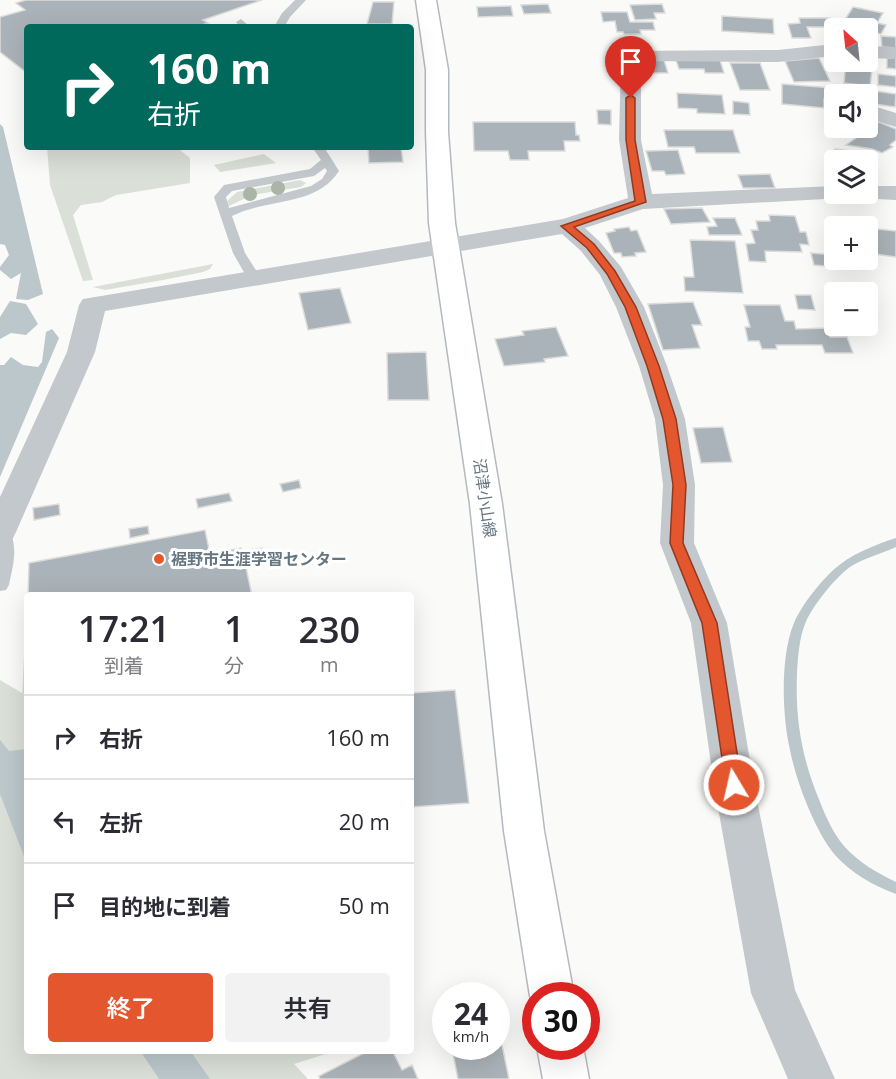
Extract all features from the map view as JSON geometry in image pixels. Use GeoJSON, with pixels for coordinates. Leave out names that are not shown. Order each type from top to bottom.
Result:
{"type":"FeatureCollection","features":[{"type":"Feature","properties":{"kind":"main road","name":"沼津小山線"},"geometry":{"type":"LineString","coordinates":[[426,0],[437,70],[437,132],[445,246],[486,504],[524,831],[550,982]]}},
{"type":"Feature","properties":{"kind":"main road"},"geometry":{"type":"LineString","coordinates":[[562,1060],[566,1079]]}},
{"type":"Feature","properties":{"kind":"street"},"geometry":{"type":"LineString","coordinates":[[641,202],[630,140],[631,55],[778,56],[824,51]]}},
{"type":"Feature","properties":{"kind":"street"},"geometry":{"type":"LineString","coordinates":[[878,52],[896,53]]}},
{"type":"Feature","properties":{"kind":"street"},"geometry":{"type":"LineString","coordinates":[[878,114],[896,120]]}},
{"type":"Feature","properties":{"kind":"street"},"geometry":{"type":"LineString","coordinates":[[1,532],[81,352],[93,305],[567,226],[641,202],[824,193]]}},
{"type":"Feature","properties":{"kind":"street"},"geometry":{"type":"LineString","coordinates":[[878,193],[896,193]]}},
{"type":"Feature","properties":{"kind":"street"},"geometry":{"type":"LineString","coordinates":[[567,226],[590,246],[612,273],[630,307],[653,366],[670,419],[679,485],[677,543],[709,623],[734,785],[773,993],[812,1079]]}},
{"type":"Feature","properties":{"kind":"lane"},"geometry":{"type":"LineString","coordinates":[[281,24],[301,0]]}},
{"type":"Feature","properties":{"kind":"lane"},"geometry":{"type":"LineString","coordinates":[[225,215],[246,204],[319,188],[331,178],[333,171],[320,150]]}},
{"type":"Feature","properties":{"kind":"lane"},"geometry":{"type":"LineString","coordinates":[[254,278],[239,253],[220,197],[228,188],[314,172],[327,161]]}},
{"type":"Feature","properties":{"kind":"lane"},"geometry":{"type":"LineString","coordinates":[[0,585],[7,552],[1,532]]}},
{"type":"Feature","properties":{"kind":"shaded area"},"geometry":{"type":"Polygon","coordinates":[[[0,124],[3,127],[43,294],[28,300],[16,299],[21,273],[11,279],[0,270],[9,255],[5,245],[0,244],[0,124]]]}},
{"type":"Feature","properties":{"kind":"shaded area"},"geometry":{"type":"Polygon","coordinates":[[[47,150],[180,150],[190,158],[190,183],[116,195],[102,202],[81,205],[73,215],[93,280],[83,281],[50,185],[47,150]]]}},
{"type":"Feature","properties":{"kind":"shaded area"},"geometry":{"type":"Polygon","coordinates":[[[264,154],[276,163],[220,172],[214,165],[264,154]]]}},
{"type":"Feature","properties":{"kind":"shaded area"},"geometry":{"type":"Polygon","coordinates":[[[300,180],[306,183],[301,187],[252,195],[227,207],[226,202],[237,192],[300,180]]]}},
{"type":"Feature","properties":{"kind":"shaded area"},"geometry":{"type":"Polygon","coordinates":[[[213,264],[210,269],[203,272],[163,280],[105,290],[93,287],[213,264]]]}},
{"type":"Feature","properties":{"kind":"shaded area"},"geometry":{"type":"Polygon","coordinates":[[[10,301],[26,304],[38,324],[26,335],[11,333],[0,339],[0,317],[10,301]]]}},
{"type":"Feature","properties":{"kind":"shaded area"},"geometry":{"type":"Polygon","coordinates":[[[52,329],[59,338],[0,477],[0,365],[4,365],[11,357],[23,365],[38,367],[42,362],[46,332],[52,329]]]}},
{"type":"Feature","properties":{"kind":"shaded area"},"geometry":{"type":"Polygon","coordinates":[[[0,680],[24,694],[24,1054],[326,1054],[294,1064],[308,1079],[0,1079],[0,680]]]}},
{"type":"Feature","properties":{"kind":"shaded area"},"geometry":{"type":"Polygon","coordinates":[[[0,740],[9,751],[24,749],[24,856],[0,794],[0,740]]]}},
{"type":"Feature","properties":{"kind":"shaded area"},"geometry":{"type":"Polygon","coordinates":[[[142,1054],[192,1054],[210,1079],[159,1079],[142,1054]]]}},
{"type":"Feature","properties":{"kind":"building"},"geometry":{"type":"Polygon","coordinates":[[[26,0],[262,0],[203,20],[208,23],[205,24],[24,24],[24,71],[0,52],[0,17],[25,10],[16,3],[26,0]]]}},
{"type":"Feature","properties":{"kind":"building"},"geometry":{"type":"Polygon","coordinates":[[[373,2],[394,2],[392,24],[367,24],[373,2]]]}},
{"type":"Feature","properties":{"kind":"building"},"geometry":{"type":"Polygon","coordinates":[[[548,4],[551,13],[524,14],[521,5],[548,4]]]}},
{"type":"Feature","properties":{"kind":"building"},"geometry":{"type":"Polygon","coordinates":[[[662,4],[665,13],[654,13],[656,19],[635,20],[630,5],[662,4]]]}},
{"type":"Feature","properties":{"kind":"building"},"geometry":{"type":"Polygon","coordinates":[[[511,6],[513,16],[478,17],[477,7],[511,6]]]}},
{"type":"Feature","properties":{"kind":"building"},"geometry":{"type":"Polygon","coordinates":[[[853,7],[883,13],[878,21],[878,18],[846,18],[853,7]]]}},
{"type":"Feature","properties":{"kind":"building"},"geometry":{"type":"Polygon","coordinates":[[[601,12],[627,12],[630,22],[653,22],[655,30],[640,30],[641,34],[617,32],[615,21],[603,22],[601,12]]]}},
{"type":"Feature","properties":{"kind":"building"},"geometry":{"type":"Polygon","coordinates":[[[722,16],[773,19],[774,34],[722,31],[722,16]]]}},
{"type":"Feature","properties":{"kind":"building"},"geometry":{"type":"Polygon","coordinates":[[[799,18],[824,18],[824,27],[807,27],[811,38],[792,38],[788,24],[800,23],[799,18]]]}},
{"type":"Feature","properties":{"kind":"building"},"geometry":{"type":"Polygon","coordinates":[[[878,23],[886,25],[881,34],[878,33],[878,23]]]}},
{"type":"Feature","properties":{"kind":"building"},"geometry":{"type":"Polygon","coordinates":[[[881,36],[896,37],[896,48],[882,47],[881,36]]]}},
{"type":"Feature","properties":{"kind":"building"},"geometry":{"type":"Polygon","coordinates":[[[819,58],[830,81],[794,82],[785,61],[819,58]]]}},
{"type":"Feature","properties":{"kind":"building"},"geometry":{"type":"Polygon","coordinates":[[[887,58],[896,58],[896,69],[887,68],[887,58]]]}},
{"type":"Feature","properties":{"kind":"building"},"geometry":{"type":"Polygon","coordinates":[[[664,60],[668,73],[652,73],[648,61],[664,60]]]}},
{"type":"Feature","properties":{"kind":"building"},"geometry":{"type":"Polygon","coordinates":[[[676,60],[720,60],[724,73],[705,73],[704,69],[679,69],[676,60]]]}},
{"type":"Feature","properties":{"kind":"building"},"geometry":{"type":"Polygon","coordinates":[[[730,63],[760,63],[770,90],[740,90],[730,63]]]}},
{"type":"Feature","properties":{"kind":"building"},"geometry":{"type":"Polygon","coordinates":[[[845,72],[872,72],[870,84],[844,83],[845,72]]]}},
{"type":"Feature","properties":{"kind":"building"},"geometry":{"type":"Polygon","coordinates":[[[878,74],[896,76],[896,87],[878,84],[878,74]]]}},
{"type":"Feature","properties":{"kind":"building"},"geometry":{"type":"Polygon","coordinates":[[[782,84],[824,87],[824,108],[782,104],[782,84]]]}},
{"type":"Feature","properties":{"kind":"building"},"geometry":{"type":"Polygon","coordinates":[[[878,91],[896,94],[895,107],[878,105],[878,91]]]}},
{"type":"Feature","properties":{"kind":"building"},"geometry":{"type":"Polygon","coordinates":[[[677,93],[722,95],[725,114],[697,113],[697,109],[678,108],[677,93]]]}},
{"type":"Feature","properties":{"kind":"building"},"geometry":{"type":"Polygon","coordinates":[[[733,101],[749,103],[750,115],[733,114],[733,101]]]}},
{"type":"Feature","properties":{"kind":"building"},"geometry":{"type":"Polygon","coordinates":[[[597,110],[611,110],[611,125],[598,124],[597,110]]]}},
{"type":"Feature","properties":{"kind":"building"},"geometry":{"type":"Polygon","coordinates":[[[473,122],[575,122],[576,135],[579,135],[580,141],[564,141],[565,151],[528,151],[529,160],[510,160],[508,151],[474,151],[473,122]]]}},
{"type":"Feature","properties":{"kind":"building"},"geometry":{"type":"Polygon","coordinates":[[[878,123],[896,129],[896,140],[890,145],[893,147],[882,153],[878,150],[846,145],[856,138],[878,138],[878,123]]]}},
{"type":"Feature","properties":{"kind":"building"},"geometry":{"type":"Polygon","coordinates":[[[664,130],[733,130],[740,153],[696,153],[694,147],[668,147],[664,130]]]}},
{"type":"Feature","properties":{"kind":"building"},"geometry":{"type":"Polygon","coordinates":[[[368,150],[401,150],[403,162],[369,163],[368,150]]]}},
{"type":"Feature","properties":{"kind":"building"},"geometry":{"type":"Polygon","coordinates":[[[678,150],[685,174],[666,175],[664,171],[652,171],[646,151],[678,150]]]}},
{"type":"Feature","properties":{"kind":"building"},"geometry":{"type":"Polygon","coordinates":[[[770,174],[775,188],[743,188],[738,175],[770,174]]]}},
{"type":"Feature","properties":{"kind":"building"},"geometry":{"type":"Polygon","coordinates":[[[702,208],[710,222],[671,224],[664,209],[702,208]]]}},
{"type":"Feature","properties":{"kind":"building"},"geometry":{"type":"Polygon","coordinates":[[[769,215],[795,216],[800,232],[806,232],[809,245],[800,244],[802,252],[765,251],[766,262],[749,261],[746,244],[755,243],[751,230],[758,230],[756,221],[770,221],[769,215]]]}},
{"type":"Feature","properties":{"kind":"building"},"geometry":{"type":"Polygon","coordinates":[[[713,218],[735,218],[742,235],[709,235],[707,227],[717,226],[713,218]]]}},
{"type":"Feature","properties":{"kind":"building"},"geometry":{"type":"Polygon","coordinates":[[[629,227],[631,231],[637,230],[646,252],[635,253],[636,256],[622,257],[621,253],[614,253],[606,233],[615,231],[614,229],[629,227]]]}},
{"type":"Feature","properties":{"kind":"building"},"geometry":{"type":"Polygon","coordinates":[[[878,229],[896,231],[896,257],[878,255],[878,229]]]}},
{"type":"Feature","properties":{"kind":"building"},"geometry":{"type":"Polygon","coordinates":[[[690,240],[735,241],[743,293],[685,291],[684,277],[694,277],[690,240]]]}},
{"type":"Feature","properties":{"kind":"building"},"geometry":{"type":"Polygon","coordinates":[[[811,253],[824,254],[824,266],[814,265],[811,253]]]}},
{"type":"Feature","properties":{"kind":"building"},"geometry":{"type":"Polygon","coordinates":[[[340,288],[351,323],[308,330],[299,293],[340,288]]]}},
{"type":"Feature","properties":{"kind":"building"},"geometry":{"type":"Polygon","coordinates":[[[795,295],[811,295],[815,310],[798,309],[795,295]]]}},
{"type":"Feature","properties":{"kind":"building"},"geometry":{"type":"Polygon","coordinates":[[[693,302],[702,325],[692,325],[700,348],[663,350],[648,304],[693,302]]]}},
{"type":"Feature","properties":{"kind":"building"},"geometry":{"type":"Polygon","coordinates":[[[744,305],[780,305],[785,321],[794,321],[796,329],[824,328],[824,336],[847,337],[853,353],[825,353],[822,345],[776,345],[777,349],[762,349],[759,341],[748,341],[745,327],[750,327],[744,305]]]}},
{"type":"Feature","properties":{"kind":"building"},"geometry":{"type":"Polygon","coordinates":[[[556,327],[568,356],[544,359],[545,362],[504,366],[495,339],[524,335],[522,331],[556,327]]]}},
{"type":"Feature","properties":{"kind":"building"},"geometry":{"type":"Polygon","coordinates":[[[426,352],[429,400],[388,400],[387,353],[426,352]]]}},
{"type":"Feature","properties":{"kind":"building"},"geometry":{"type":"Polygon","coordinates":[[[723,427],[732,462],[701,463],[693,428],[723,427]]]}},
{"type":"Feature","properties":{"kind":"building"},"geometry":{"type":"Polygon","coordinates":[[[299,480],[301,488],[283,492],[280,484],[299,480]]]}},
{"type":"Feature","properties":{"kind":"building"},"geometry":{"type":"Polygon","coordinates":[[[229,493],[232,501],[198,508],[196,499],[229,493]]]}},
{"type":"Feature","properties":{"kind":"building"},"geometry":{"type":"Polygon","coordinates":[[[59,504],[60,515],[34,520],[33,508],[59,504]]]}},
{"type":"Feature","properties":{"kind":"building"},"geometry":{"type":"Polygon","coordinates":[[[148,526],[149,534],[130,538],[129,529],[148,526]]]}},
{"type":"Feature","properties":{"kind":"building","name":"裾野市生涯学習センター"},"geometry":{"type":"Polygon","coordinates":[[[205,530],[210,554],[241,548],[242,551],[262,548],[266,564],[246,567],[251,592],[28,592],[29,563],[205,530]]]}},
{"type":"Feature","properties":{"kind":"building"},"geometry":{"type":"Polygon","coordinates":[[[455,690],[469,803],[414,807],[414,693],[455,690]]]}},
{"type":"Feature","properties":{"kind":"building"},"geometry":{"type":"Polygon","coordinates":[[[362,1054],[394,1054],[402,1070],[412,1065],[418,1079],[320,1079],[319,1076],[362,1054]]]}},
{"type":"Feature","properties":{"kind":"building"},"geometry":{"type":"Polygon","coordinates":[[[454,1060],[505,1060],[509,1079],[458,1079],[454,1060]]]}},
{"type":"Feature","properties":{"kind":"waterway"},"geometry":{"type":"LineString","coordinates":[[896,542],[846,565],[827,583],[809,608],[800,622],[793,647],[791,698],[796,751],[810,793],[828,834],[840,851],[854,864],[878,880],[896,888]]}},
{"type":"Feature","properties":{"kind":"place","name":"裾野市生涯学習センター"},"geometry":{"type":"Point","coordinates":[159,559]}},
{"type":"Feature","properties":{"kind":"route"},"geometry":{"type":"LineString","coordinates":[[631,98],[630,140],[641,202],[567,226],[590,246],[612,273],[630,307],[653,366],[670,419],[679,485],[677,543],[709,623],[734,785]]}}]}
